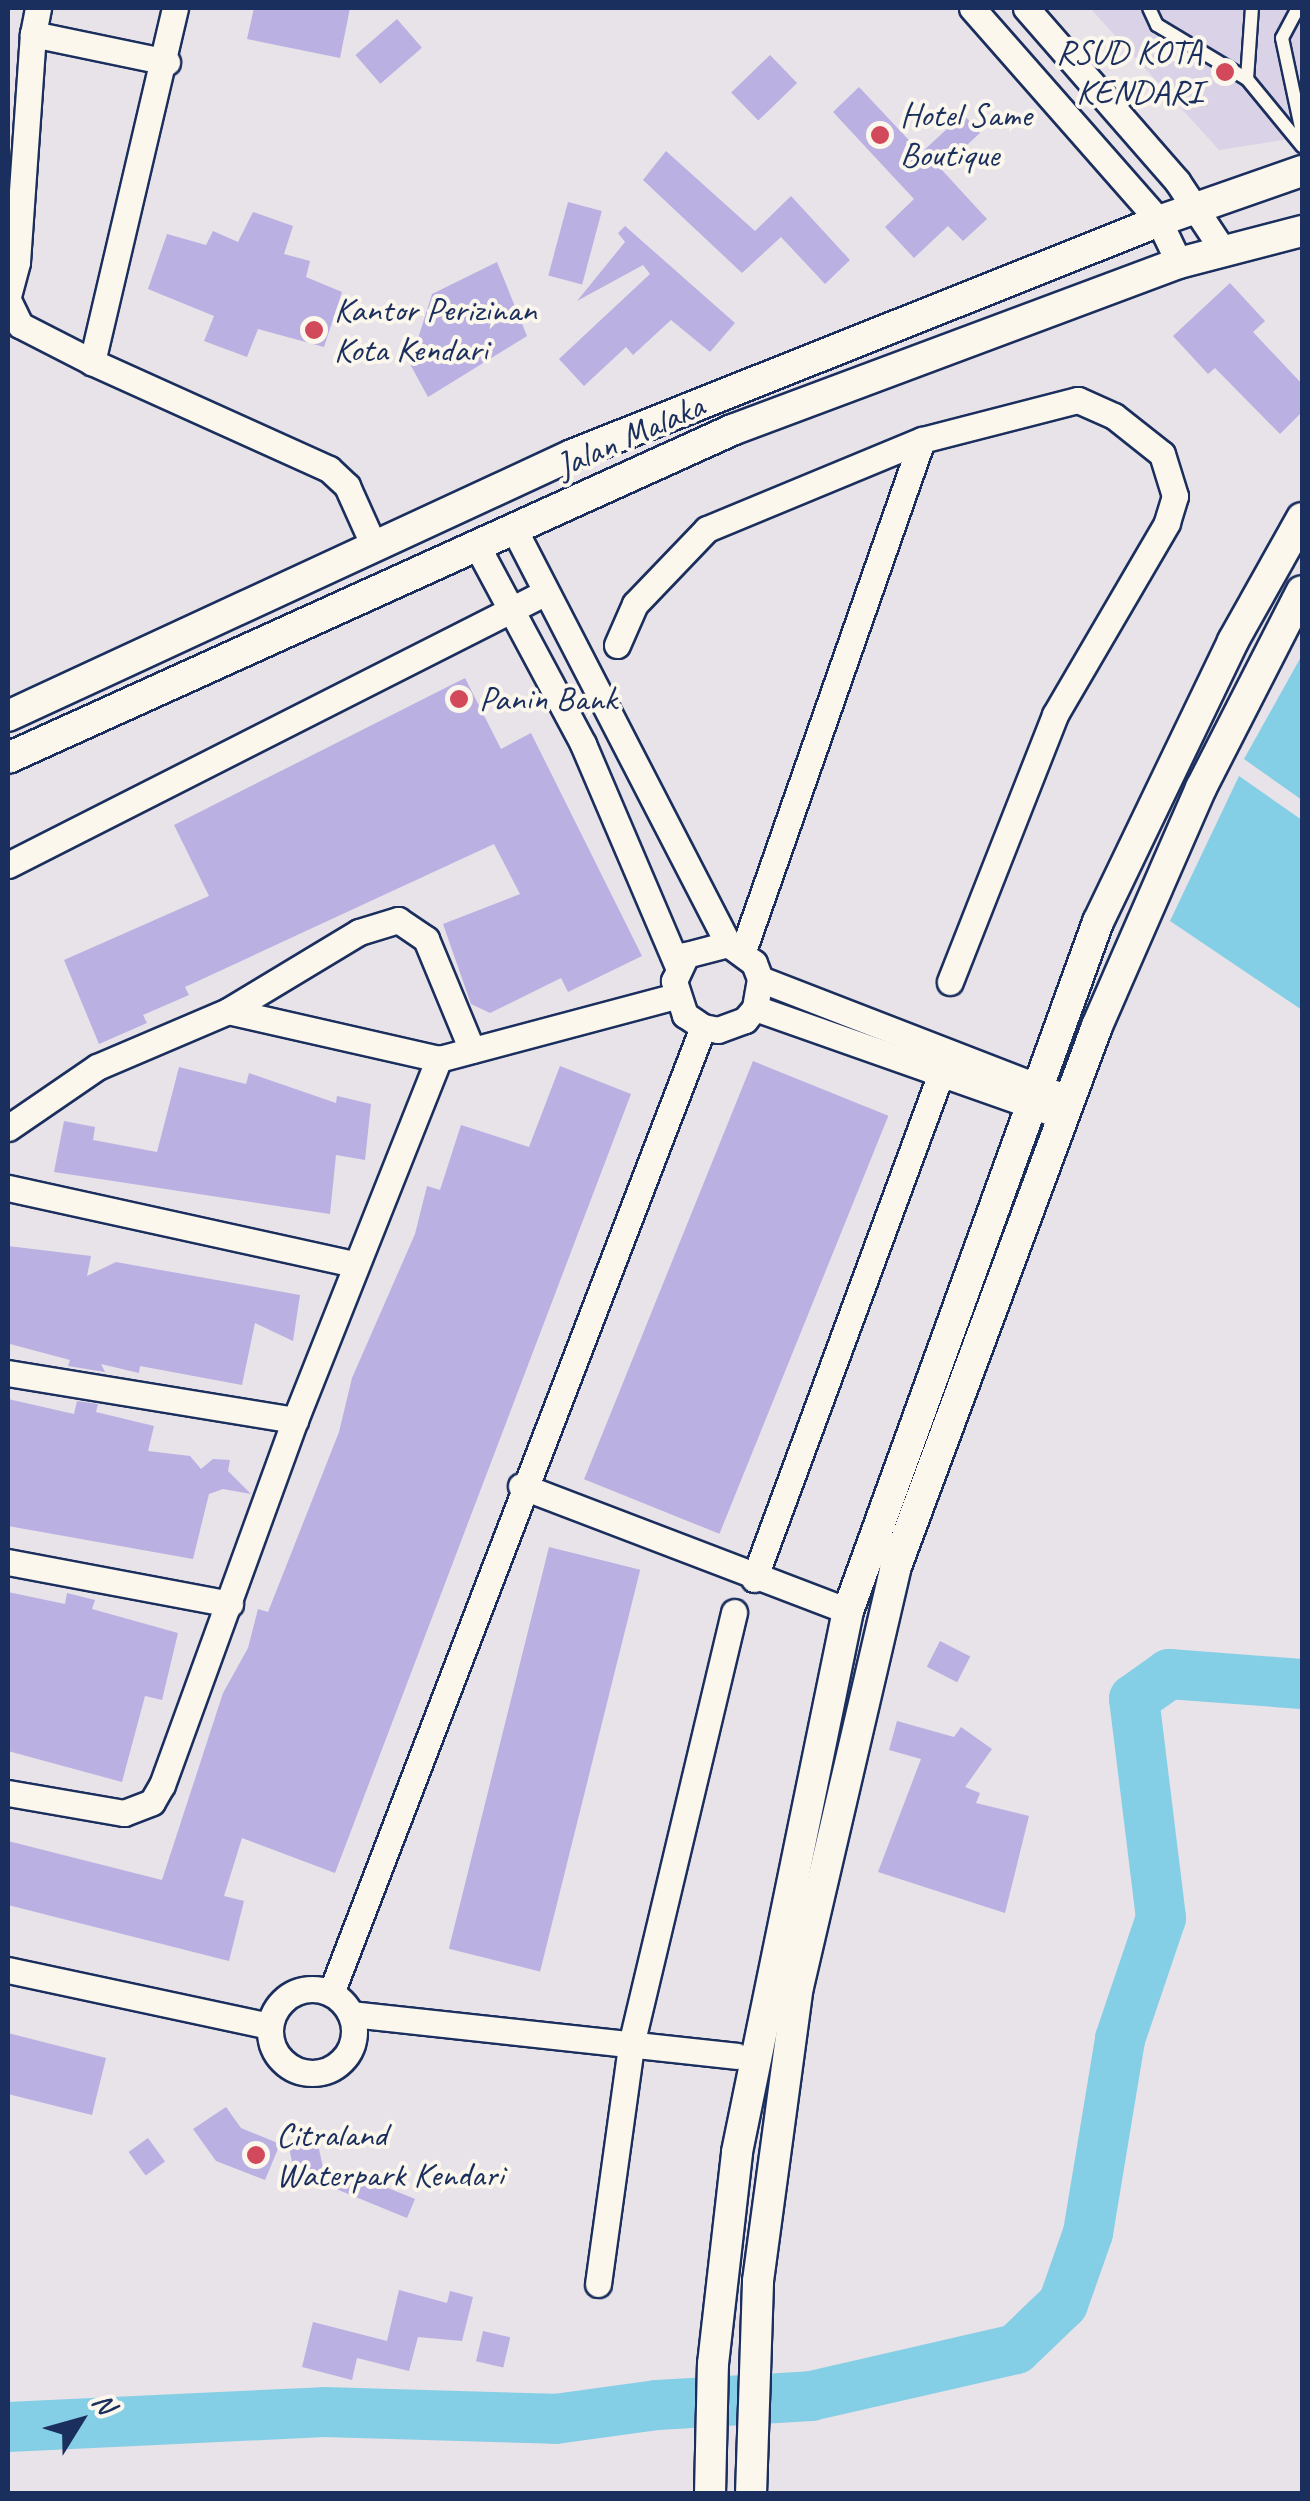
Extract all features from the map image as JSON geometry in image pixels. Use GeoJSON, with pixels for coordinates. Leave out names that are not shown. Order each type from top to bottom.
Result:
{"type":"FeatureCollection","features":[{"type":"Feature","properties":{"kind":"street"},"geometry":{"type":"LineString","coordinates":[[38,8],[17,262],[8,298],[20,325],[92,362],[239,424],[329,469],[353,498],[374,546]]}},
{"type":"Feature","properties":{"kind":"street"},"geometry":{"type":"LineString","coordinates":[[92,362],[166,62],[174,8]]}},
{"type":"Feature","properties":{"kind":"street"},"geometry":{"type":"LineString","coordinates":[[972,8],[1159,221],[1179,262]]}},
{"type":"Feature","properties":{"kind":"street"},"geometry":{"type":"LineString","coordinates":[[1026,8],[1177,181],[1222,249]]}},
{"type":"Feature","properties":{"kind":"street"},"geometry":{"type":"LineString","coordinates":[[33,34],[166,62]]}},
{"type":"Feature","properties":{"kind":"street","name":"Jalan Malaka"},"geometry":{"type":"LineString","coordinates":[[8,716],[374,546],[713,396],[1159,221],[1302,172]]}},
{"type":"Feature","properties":{"kind":"street","name":"Jalan Malaka"},"geometry":{"type":"LineString","coordinates":[[8,758],[483,557],[514,529],[748,424],[1179,262],[1302,231]]}},
{"type":"Feature","properties":{"kind":"street"},"geometry":{"type":"LineString","coordinates":[[616,645],[635,604],[707,530],[922,440],[1078,400],[1114,416],[1162,454],[1175,496],[1167,522],[1056,715],[950,982]]}},
{"type":"Feature","properties":{"kind":"street"},"geometry":{"type":"LineString","coordinates":[[736,947],[922,440]]}},
{"type":"Feature","properties":{"kind":"street"},"geometry":{"type":"LineString","coordinates":[[710,2494],[713,2364],[737,2152],[848,1611],[1020,1093],[1133,842],[1302,518]]}},
{"type":"Feature","properties":{"kind":"street"},"geometry":{"type":"LineString","coordinates":[[514,529],[664,820],[736,947],[760,978],[959,1074]]}},
{"type":"Feature","properties":{"kind":"street"},"geometry":{"type":"LineString","coordinates":[[483,557],[627,841],[678,967],[674,996],[685,1015],[703,1028],[732,1027],[755,1008],[760,978]]}},
{"type":"Feature","properties":{"kind":"street"},"geometry":{"type":"LineString","coordinates":[[8,865],[508,602],[538,575]]}},
{"type":"Feature","properties":{"kind":"street"},"geometry":{"type":"LineString","coordinates":[[751,2494],[758,2281],[798,1988],[876,1631],[963,1378],[1067,1108],[1184,824],[1302,591]]}},
{"type":"Feature","properties":{"kind":"street"},"geometry":{"type":"LineString","coordinates":[[627,841],[664,820]]}},
{"type":"Feature","properties":{"kind":"street"},"geometry":{"type":"LineString","coordinates":[[8,1128],[97,1067],[228,1011],[359,932],[398,920],[426,939],[472,1050]]}},
{"type":"Feature","properties":{"kind":"street"},"geometry":{"type":"LineString","coordinates":[[678,967],[699,946],[736,947]]}},
{"type":"Feature","properties":{"kind":"street"},"geometry":{"type":"LineString","coordinates":[[228,1011],[439,1059],[674,996]]}},
{"type":"Feature","properties":{"kind":"street"},"geometry":{"type":"LineString","coordinates":[[755,1008],[1067,1108]]}},
{"type":"Feature","properties":{"kind":"street"},"geometry":{"type":"LineString","coordinates":[[331,1992],[521,1486],[703,1028]]}},
{"type":"Feature","properties":{"kind":"street"},"geometry":{"type":"LineString","coordinates":[[8,1793],[124,1813],[152,1802],[230,1604],[355,1264],[439,1059]]}},
{"type":"Feature","properties":{"kind":"street"},"geometry":{"type":"LineString","coordinates":[[754,1579],[959,1074]]}},
{"type":"Feature","properties":{"kind":"street"},"geometry":{"type":"LineString","coordinates":[[8,1188],[355,1264]]}},
{"type":"Feature","properties":{"kind":"street"},"geometry":{"type":"LineString","coordinates":[[8,1373],[295,1420]]}},
{"type":"Feature","properties":{"kind":"street"},"geometry":{"type":"LineString","coordinates":[[521,1486],[754,1579],[848,1611]]}},
{"type":"Feature","properties":{"kind":"street"},"geometry":{"type":"LineString","coordinates":[[8,1562],[230,1604]]}},
{"type":"Feature","properties":{"kind":"street"},"geometry":{"type":"LineString","coordinates":[[598,2284],[631,2045],[734,1612]]}},
{"type":"Feature","properties":{"kind":"street"},"geometry":{"type":"LineString","coordinates":[[8,1970],[270,2026]]}},
{"type":"Feature","properties":{"kind":"street"},"geometry":{"type":"LineString","coordinates":[[351,2014],[350,2052],[319,2073],[283,2062],[270,2026],[274,2010],[299,1990],[331,1992],[351,2014],[714,2054]]}},
{"type":"Feature","properties":{"kind":"lane"},"geometry":{"type":"LineString","coordinates":[[1149,8],[1158,25],[1247,79],[1302,146]]}},
{"type":"Feature","properties":{"kind":"lane"},"geometry":{"type":"LineString","coordinates":[[1247,79],[1252,8]]}},
{"type":"Feature","properties":{"kind":"lane"},"geometry":{"type":"LineString","coordinates":[[1298,8],[1282,38],[1302,132]]}},
{"type":"Feature","properties":{"kind":"shaded area","name":"RSUD KOTA KENDARI"},"geometry":{"type":"Polygon","coordinates":[[[1090,8],[1302,8],[1302,137],[1219,150],[1090,8]]]}},
{"type":"Feature","properties":{"kind":"water"},"geometry":{"type":"Polygon","coordinates":[[[1302,655],[1302,800],[1244,759],[1302,655]]]}},
{"type":"Feature","properties":{"kind":"water"},"geometry":{"type":"Polygon","coordinates":[[[1239,776],[1302,820],[1302,1010],[1170,921],[1239,776]]]}},
{"type":"Feature","properties":{"kind":"building"},"geometry":{"type":"Polygon","coordinates":[[[254,8],[350,8],[340,58],[247,39],[254,8]]]}},
{"type":"Feature","properties":{"kind":"building"},"geometry":{"type":"Polygon","coordinates":[[[397,19],[422,48],[380,84],[355,55],[397,19]]]}},
{"type":"Feature","properties":{"kind":"building"},"geometry":{"type":"Polygon","coordinates":[[[770,55],[797,83],[758,121],[731,93],[770,55]]]}},
{"type":"Feature","properties":{"kind":"building"},"geometry":{"type":"Polygon","coordinates":[[[859,87],[921,153],[963,114],[980,133],[941,169],[987,219],[963,241],[948,226],[914,258],[885,227],[914,199],[833,112],[859,87]]]}},
{"type":"Feature","properties":{"kind":"building"},"geometry":{"type":"Polygon","coordinates":[[[666,151],[755,231],[791,196],[850,260],[825,284],[781,237],[742,273],[643,180],[666,151]]]}},
{"type":"Feature","properties":{"kind":"building"},"geometry":{"type":"Polygon","coordinates":[[[568,202],[602,211],[582,284],[548,275],[568,202]]]}},
{"type":"Feature","properties":{"kind":"building"},"geometry":{"type":"Polygon","coordinates":[[[253,212],[293,226],[284,254],[310,261],[306,277],[342,292],[324,347],[258,329],[247,357],[204,341],[214,316],[148,289],[167,234],[206,245],[213,231],[238,242],[253,212]]]}},
{"type":"Feature","properties":{"kind":"building"},"geometry":{"type":"Polygon","coordinates":[[[625,226],[735,323],[710,352],[671,320],[633,355],[626,347],[584,386],[559,359],[650,274],[643,265],[577,301],[625,242],[618,233],[625,226]]]}},
{"type":"Feature","properties":{"kind":"building"},"geometry":{"type":"Polygon","coordinates":[[[497,262],[527,336],[428,397],[410,364],[432,294],[497,262]]]}},
{"type":"Feature","properties":{"kind":"building"},"geometry":{"type":"Polygon","coordinates":[[[1230,283],[1265,321],[1253,332],[1302,384],[1302,412],[1280,434],[1215,368],[1208,374],[1173,336],[1230,283]]]}},
{"type":"Feature","properties":{"kind":"building"},"geometry":{"type":"Polygon","coordinates":[[[465,678],[501,749],[531,733],[642,956],[568,992],[561,978],[490,1013],[471,1004],[443,924],[520,894],[494,844],[185,987],[189,995],[143,1015],[147,1023],[99,1044],[64,960],[209,896],[174,825],[465,678]]]}},
{"type":"Feature","properties":{"kind":"building"},"geometry":{"type":"Polygon","coordinates":[[[753,1061],[888,1116],[719,1534],[584,1479],[753,1061]]]}},
{"type":"Feature","properties":{"kind":"building"},"geometry":{"type":"Polygon","coordinates":[[[560,1066],[631,1094],[335,1873],[242,1838],[224,1896],[244,1901],[229,1961],[8,1905],[8,1841],[162,1880],[223,1693],[248,1648],[258,1609],[268,1612],[339,1432],[352,1378],[415,1234],[427,1186],[440,1190],[461,1125],[529,1147],[560,1066]]]}},
{"type":"Feature","properties":{"kind":"building"},"geometry":{"type":"Polygon","coordinates":[[[179,1067],[246,1084],[249,1073],[336,1103],[337,1096],[371,1104],[365,1160],[336,1155],[330,1214],[54,1172],[64,1121],[95,1127],[93,1140],[157,1152],[179,1067]]]}},
{"type":"Feature","properties":{"kind":"building"},"geometry":{"type":"Polygon","coordinates":[[[8,1246],[91,1256],[87,1276],[116,1262],[300,1295],[293,1341],[255,1323],[242,1385],[140,1366],[139,1373],[101,1364],[105,1372],[68,1366],[70,1360],[10,1344],[8,1246]]]}},
{"type":"Feature","properties":{"kind":"building"},"geometry":{"type":"Polygon","coordinates":[[[8,1399],[74,1414],[77,1401],[98,1404],[96,1412],[154,1426],[148,1451],[190,1456],[201,1469],[213,1459],[230,1460],[228,1471],[251,1494],[223,1489],[209,1494],[193,1559],[8,1526],[8,1399]]]}},
{"type":"Feature","properties":{"kind":"building"},"geometry":{"type":"Polygon","coordinates":[[[549,1547],[640,1570],[540,1971],[449,1949],[549,1547]]]}},
{"type":"Feature","properties":{"kind":"building"},"geometry":{"type":"Polygon","coordinates":[[[8,1592],[65,1604],[67,1593],[95,1600],[92,1609],[178,1633],[162,1700],[145,1696],[122,1782],[8,1751],[8,1592]]]}},
{"type":"Feature","properties":{"kind":"building"},"geometry":{"type":"Polygon","coordinates":[[[940,1641],[970,1656],[957,1682],[927,1667],[940,1641]]]}},
{"type":"Feature","properties":{"kind":"building"},"geometry":{"type":"Polygon","coordinates":[[[897,1721],[954,1737],[961,1727],[992,1749],[965,1787],[980,1793],[976,1803],[1029,1816],[1005,1913],[878,1872],[921,1759],[889,1750],[897,1721]]]}},
{"type":"Feature","properties":{"kind":"building"},"geometry":{"type":"Polygon","coordinates":[[[8,2033],[106,2058],[92,2115],[8,2094],[8,2033]]]}},
{"type":"Feature","properties":{"kind":"building"},"geometry":{"type":"Polygon","coordinates":[[[226,2107],[241,2128],[280,2144],[265,2180],[216,2161],[193,2129],[226,2107]]]}},
{"type":"Feature","properties":{"kind":"building"},"geometry":{"type":"Polygon","coordinates":[[[316,2135],[324,2174],[296,2180],[288,2141],[316,2135]]]}},
{"type":"Feature","properties":{"kind":"building"},"geometry":{"type":"Polygon","coordinates":[[[148,2138],[165,2161],[146,2176],[129,2152],[148,2138]]]}},
{"type":"Feature","properties":{"kind":"building"},"geometry":{"type":"Polygon","coordinates":[[[351,2173],[415,2199],[407,2218],[319,2182],[351,2173]]]}},
{"type":"Feature","properties":{"kind":"building"},"geometry":{"type":"Polygon","coordinates":[[[399,2290],[447,2303],[450,2291],[473,2297],[462,2341],[418,2337],[409,2371],[357,2358],[352,2380],[302,2367],[313,2322],[387,2341],[399,2290]]]}},
{"type":"Feature","properties":{"kind":"building"},"geometry":{"type":"Polygon","coordinates":[[[483,2331],[510,2337],[503,2368],[476,2361],[483,2331]]]}},
{"type":"Feature","properties":{"kind":"waterway"},"geometry":{"type":"LineString","coordinates":[[8,2427],[324,2412],[555,2419],[657,2405],[811,2396],[1016,2349],[1063,2304],[1088,2233],[1120,2039],[1161,1918],[1134,1699],[1169,1674],[1302,1684]]}},
{"type":"Feature","properties":{"kind":"place","name":"RSUD KOTA KENDARI"},"geometry":{"type":"Point","coordinates":[1225,72]}},
{"type":"Feature","properties":{"kind":"place","name":"Hotel Same Boutique"},"geometry":{"type":"Point","coordinates":[880,135]}},
{"type":"Feature","properties":{"kind":"place","name":"Kantor Perizinan Kota Kendari"},"geometry":{"type":"Point","coordinates":[314,330]}},
{"type":"Feature","properties":{"kind":"place","name":"Panin Bank"},"geometry":{"type":"Point","coordinates":[459,699]}},
{"type":"Feature","properties":{"kind":"place","name":"Citraland Waterpark Kendari"},"geometry":{"type":"Point","coordinates":[256,2155]}}]}
